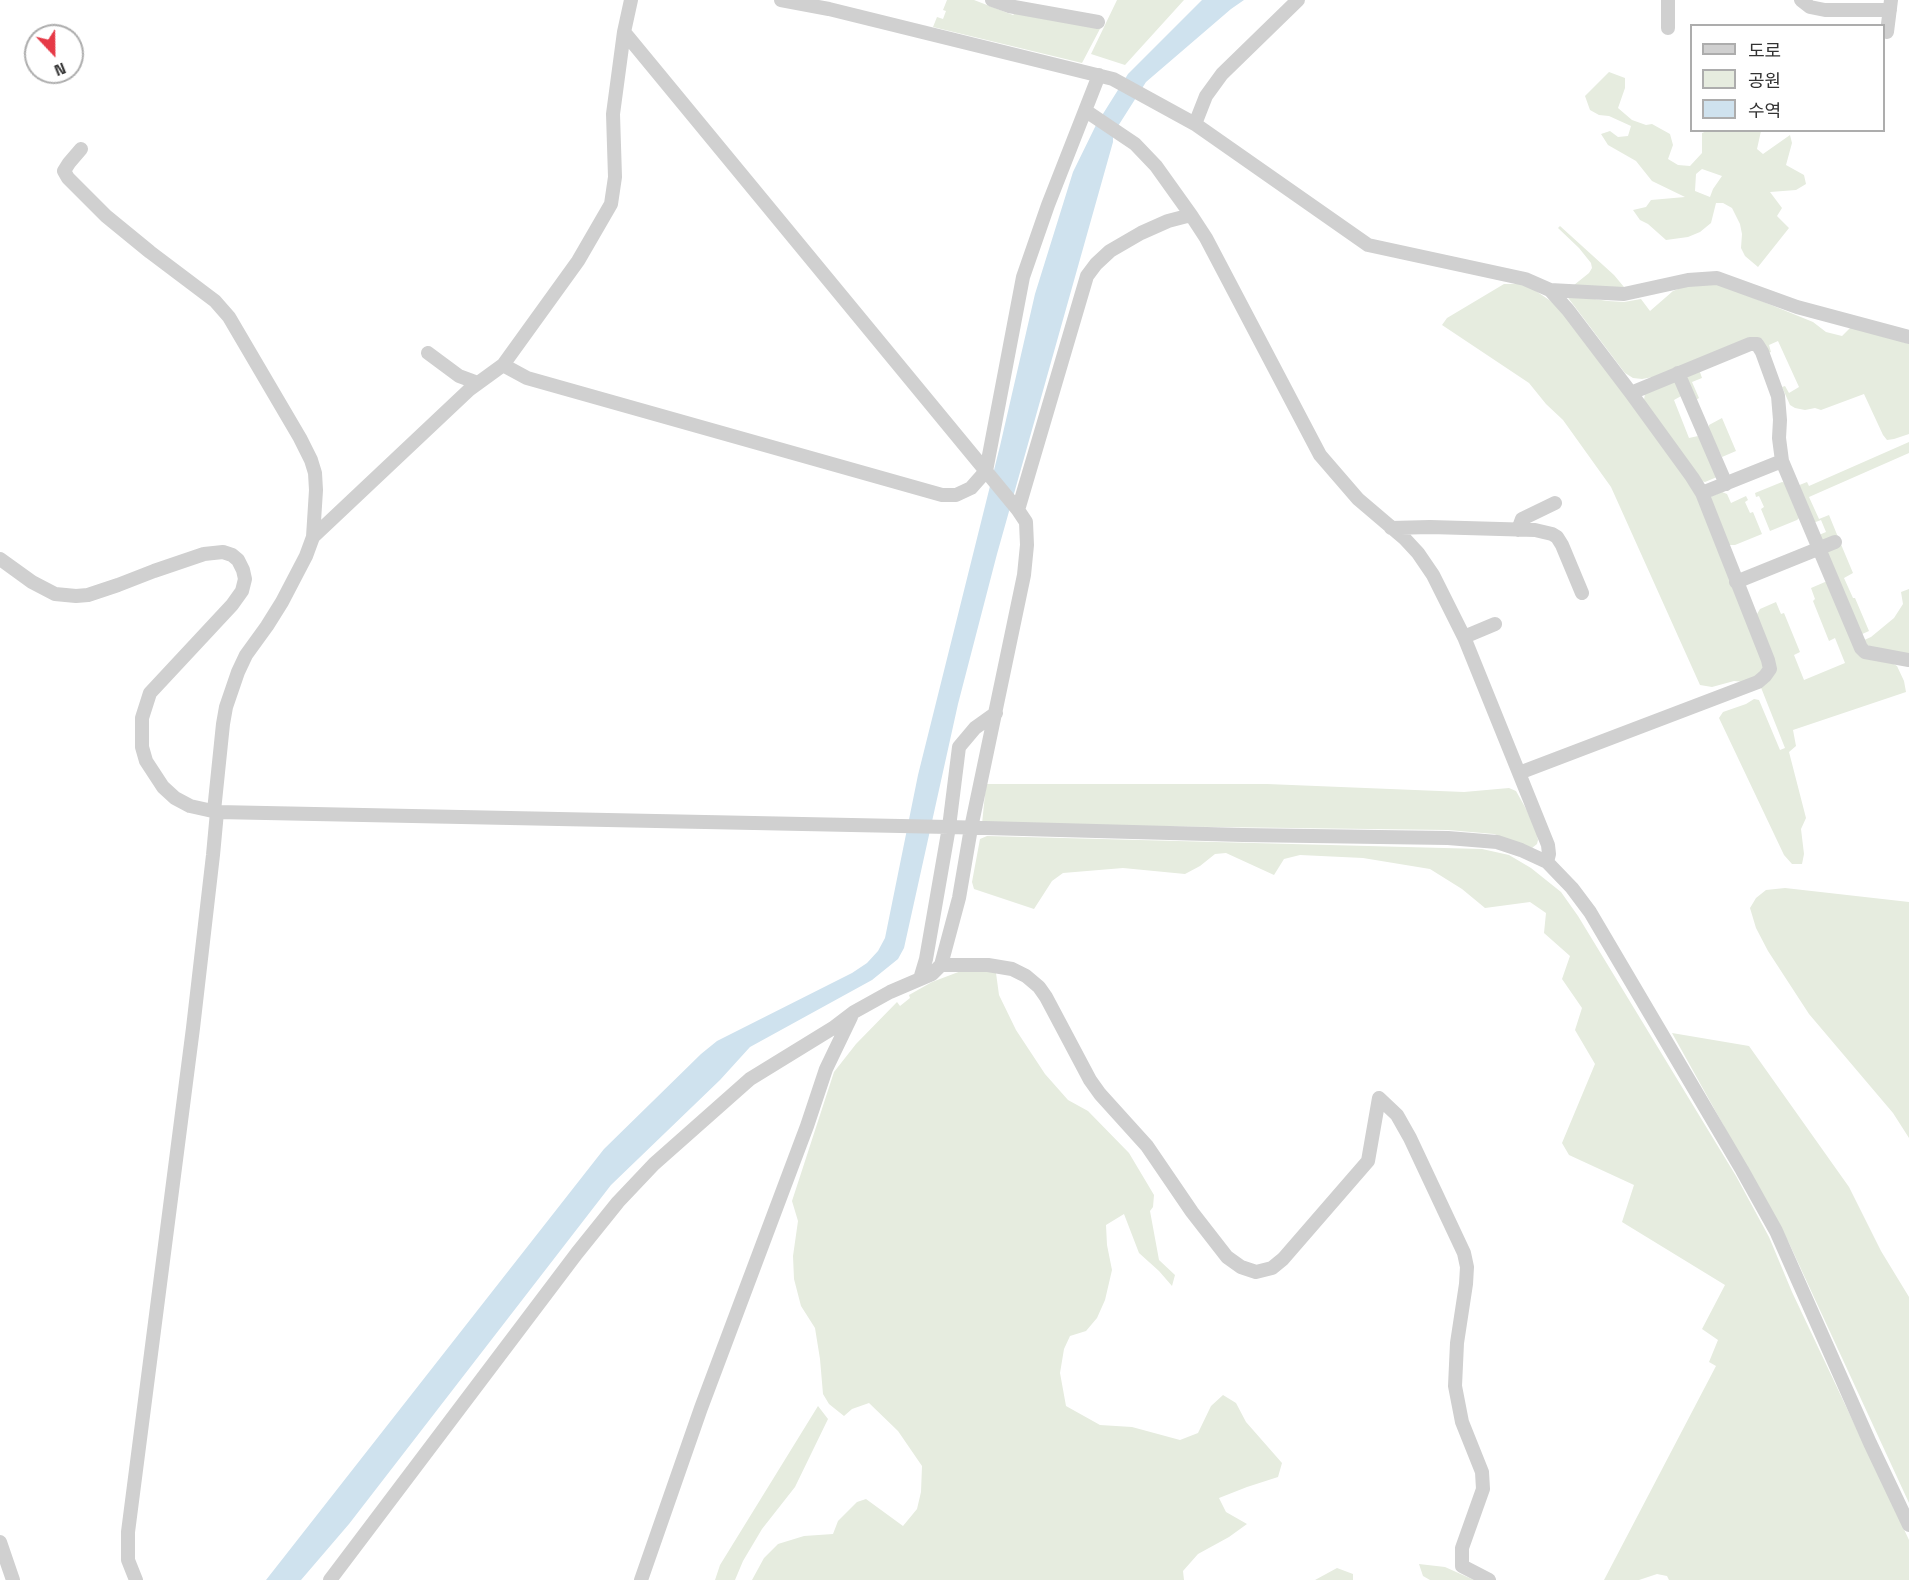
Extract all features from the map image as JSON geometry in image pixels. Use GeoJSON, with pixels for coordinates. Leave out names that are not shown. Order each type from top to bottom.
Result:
{"type":"FeatureCollection","features":[{"type":"Feature","properties":{"kind":"street"},"geometry":{"type":"LineString","coordinates":[[313,537],[478,383],[503,365],[578,261],[611,204],[615,177],[613,114],[624,32],[631,0]]}},
{"type":"Feature","properties":{"kind":"street"},"geometry":{"type":"LineString","coordinates":[[781,0],[831,5],[1106,77],[1195,124],[1368,245],[1525,279],[1550,290],[1624,294],[1688,280],[1717,278],[1797,307],[1909,337]]}},
{"type":"Feature","properties":{"kind":"street"},"geometry":{"type":"LineString","coordinates":[[992,0],[1009,6],[1098,22]]}},
{"type":"Feature","properties":{"kind":"street"},"geometry":{"type":"LineString","coordinates":[[1195,124],[1206,96],[1222,74],[1298,0]]}},
{"type":"Feature","properties":{"kind":"street"},"geometry":{"type":"LineString","coordinates":[[1668,0],[1668,28]]}},
{"type":"Feature","properties":{"kind":"street"},"geometry":{"type":"LineString","coordinates":[[1801,0],[1810,7],[1825,10],[1890,5],[1887,32]]}},
{"type":"Feature","properties":{"kind":"street"},"geometry":{"type":"LineString","coordinates":[[330,1580],[577,1253],[618,1202],[654,1164],[750,1078],[833,1028],[854,1012],[890,992],[932,974],[941,965],[959,898],[971,828],[1024,575],[1028,545],[1026,522],[1016,506],[624,32]]}},
{"type":"Feature","properties":{"kind":"street"},"geometry":{"type":"LineString","coordinates":[[503,365],[527,378],[942,495],[956,495],[971,488],[988,474],[1023,277],[1048,205],[1092,114],[1106,77]]}},
{"type":"Feature","properties":{"kind":"street"},"geometry":{"type":"LineString","coordinates":[[1092,114],[1135,144],[1151,161],[1191,215],[1206,238],[1320,455],[1358,500],[1412,546],[1433,574],[1464,637],[1548,845],[1547,862]]}},
{"type":"Feature","properties":{"kind":"street"},"geometry":{"type":"LineString","coordinates":[[81,149],[64,171],[68,178],[106,216],[215,301],[229,317],[311,460],[315,473],[313,537],[298,573],[267,626],[246,655],[238,672],[223,724],[213,855],[128,1532],[128,1560],[136,1580]]}},
{"type":"Feature","properties":{"kind":"street"},"geometry":{"type":"LineString","coordinates":[[1016,506],[1087,276],[1110,251],[1140,233],[1191,215]]}},
{"type":"Feature","properties":{"kind":"street"},"geometry":{"type":"LineString","coordinates":[[1519,773],[1740,690],[1758,682],[1770,669],[1702,494],[1631,393],[1550,290]]}},
{"type":"Feature","properties":{"kind":"street"},"geometry":{"type":"LineString","coordinates":[[1631,393],[1750,344],[1757,344],[1778,396],[1782,461],[1861,648],[1865,652],[1909,660]]}},
{"type":"Feature","properties":{"kind":"street"},"geometry":{"type":"LineString","coordinates":[[428,353],[459,376],[478,383]]}},
{"type":"Feature","properties":{"kind":"street"},"geometry":{"type":"LineString","coordinates":[[1678,374],[1726,484]]}},
{"type":"Feature","properties":{"kind":"street"},"geometry":{"type":"LineString","coordinates":[[1702,494],[1782,461]]}},
{"type":"Feature","properties":{"kind":"street"},"geometry":{"type":"LineString","coordinates":[[315,497],[323,508],[331,511],[342,510]]}},
{"type":"Feature","properties":{"kind":"street"},"geometry":{"type":"LineString","coordinates":[[1518,530],[1522,519],[1555,503]]}},
{"type":"Feature","properties":{"kind":"street"},"geometry":{"type":"LineString","coordinates":[[1391,528],[1535,530],[1557,537],[1582,593]]}},
{"type":"Feature","properties":{"kind":"street"},"geometry":{"type":"LineString","coordinates":[[1736,582],[1835,542]]}},
{"type":"Feature","properties":{"kind":"street"},"geometry":{"type":"LineString","coordinates":[[0,559],[32,582],[55,594],[76,596],[88,595],[204,554],[223,552],[238,560],[245,579],[242,591],[150,693],[142,718],[142,747],[146,761],[163,787],[175,798],[190,806],[215,812],[1448,838],[1497,842],[1547,862],[1572,888],[1590,912],[1776,1231],[1909,1525]]}},
{"type":"Feature","properties":{"kind":"street"},"geometry":{"type":"LineString","coordinates":[[1464,637],[1495,624]]}},
{"type":"Feature","properties":{"kind":"street"},"geometry":{"type":"LineString","coordinates":[[920,979],[926,959],[949,827],[959,747],[975,728],[996,713]]}},
{"type":"Feature","properties":{"kind":"street"},"geometry":{"type":"LineString","coordinates":[[941,965],[988,965],[1012,969],[1026,976],[1039,987],[1100,1094],[1147,1146],[1222,1252],[1241,1267],[1256,1272],[1272,1268],[1283,1259],[1368,1161],[1380,1098],[1397,1115],[1415,1147],[1464,1253],[1467,1267],[1457,1343],[1455,1386],[1462,1422],[1482,1472],[1483,1489],[1462,1548],[1462,1566],[1489,1580]]}},
{"type":"Feature","properties":{"kind":"street"},"geometry":{"type":"LineString","coordinates":[[641,1580],[701,1408],[803,1137],[826,1069],[854,1012]]}},
{"type":"Feature","properties":{"kind":"street"},"geometry":{"type":"LineString","coordinates":[[0,1542],[13,1580]]}},
{"type":"Feature","properties":{"kind":"green space"},"geometry":{"type":"Polygon","coordinates":[[[947,0],[974,0],[1013,15],[1016,12],[1102,25],[1082,63],[933,27],[937,17],[943,19],[946,11],[943,10],[947,0]]]}},
{"type":"Feature","properties":{"kind":"green space"},"geometry":{"type":"Polygon","coordinates":[[[1117,0],[1184,0],[1125,65],[1091,54],[1117,0]]]}},
{"type":"Feature","properties":{"kind":"green space"},"geometry":{"type":"Polygon","coordinates":[[[1609,72],[1625,78],[1625,88],[1618,108],[1632,120],[1646,125],[1652,124],[1670,134],[1673,145],[1668,159],[1678,165],[1690,166],[1702,153],[1702,133],[1704,132],[1761,132],[1757,149],[1763,154],[1790,135],[1792,143],[1786,165],[1804,175],[1806,184],[1796,190],[1770,192],[1782,208],[1777,216],[1789,228],[1758,267],[1745,256],[1741,248],[1740,224],[1732,208],[1723,203],[1716,203],[1711,223],[1700,232],[1688,237],[1666,240],[1640,220],[1633,210],[1646,207],[1651,200],[1685,197],[1652,181],[1636,161],[1608,145],[1601,134],[1610,131],[1618,137],[1628,136],[1631,126],[1590,110],[1585,96],[1609,72]],[[1702,169],[1696,174],[1695,191],[1710,197],[1722,176],[1702,169]]]}},
{"type":"Feature","properties":{"kind":"green space"},"geometry":{"type":"Polygon","coordinates":[[[1560,226],[1614,275],[1624,287],[1623,290],[1574,285],[1589,273],[1592,268],[1591,263],[1558,228],[1560,226]]]}},
{"type":"Feature","properties":{"kind":"green space"},"geometry":{"type":"Polygon","coordinates":[[[1717,283],[1813,322],[1826,332],[1842,336],[1852,326],[1909,344],[1909,434],[1887,440],[1864,394],[1821,410],[1815,408],[1805,410],[1790,405],[1782,387],[1785,386],[1789,393],[1799,387],[1778,341],[1769,345],[1771,352],[1768,353],[1762,339],[1756,338],[1658,376],[1633,378],[1625,373],[1566,295],[1624,302],[1641,299],[1650,311],[1673,291],[1689,285],[1717,283]]]}},
{"type":"Feature","properties":{"kind":"green space"},"geometry":{"type":"Polygon","coordinates":[[[1504,284],[1521,284],[1533,289],[1558,306],[1689,479],[1766,659],[1763,672],[1745,682],[1734,681],[1712,687],[1700,685],[1611,487],[1563,420],[1529,383],[1442,325],[1447,318],[1504,284]]]}},
{"type":"Feature","properties":{"kind":"green space"},"geometry":{"type":"Polygon","coordinates":[[[1699,369],[1702,378],[1692,382],[1699,398],[1696,400],[1687,378],[1699,369]]]}},
{"type":"Feature","properties":{"kind":"green space"},"geometry":{"type":"Polygon","coordinates":[[[1673,379],[1683,395],[1674,400],[1689,438],[1698,436],[1717,477],[1705,482],[1701,481],[1644,400],[1645,393],[1673,379]]]}},
{"type":"Feature","properties":{"kind":"green space"},"geometry":{"type":"Polygon","coordinates":[[[1722,418],[1736,451],[1722,457],[1709,431],[1709,425],[1722,418]]]}},
{"type":"Feature","properties":{"kind":"green space"},"geometry":{"type":"Polygon","coordinates":[[[1909,442],[1909,453],[1809,497],[1819,519],[1829,515],[1838,537],[1822,543],[1819,535],[1826,532],[1821,520],[1813,523],[1797,486],[1807,482],[1809,486],[1909,442]]]}},
{"type":"Feature","properties":{"kind":"green space"},"geometry":{"type":"Polygon","coordinates":[[[1782,482],[1786,483],[1800,517],[1770,531],[1761,509],[1764,507],[1755,493],[1782,482]]]}},
{"type":"Feature","properties":{"kind":"green space"},"geometry":{"type":"Polygon","coordinates":[[[1722,492],[1727,494],[1731,503],[1746,496],[1748,500],[1745,502],[1750,513],[1753,512],[1762,534],[1735,545],[1729,545],[1710,497],[1722,492]]]}},
{"type":"Feature","properties":{"kind":"green space"},"geometry":{"type":"Polygon","coordinates":[[[1840,542],[1853,573],[1844,578],[1869,631],[1860,635],[1826,556],[1830,547],[1840,542]]]}},
{"type":"Feature","properties":{"kind":"green space"},"geometry":{"type":"Polygon","coordinates":[[[1828,582],[1863,657],[1889,661],[1897,666],[1906,692],[1793,730],[1796,746],[1789,752],[1806,818],[1801,829],[1804,854],[1802,864],[1792,864],[1784,855],[1719,718],[1723,712],[1754,699],[1759,700],[1780,750],[1785,748],[1760,685],[1766,682],[1757,614],[1760,609],[1776,602],[1781,614],[1784,613],[1800,652],[1794,655],[1804,680],[1845,663],[1835,638],[1829,641],[1813,601],[1815,599],[1811,588],[1828,582]]]}},
{"type":"Feature","properties":{"kind":"green space"},"geometry":{"type":"Polygon","coordinates":[[[1909,589],[1909,656],[1866,645],[1862,641],[1871,637],[1894,618],[1903,604],[1901,592],[1909,589]]]}},
{"type":"Feature","properties":{"kind":"green space"},"geometry":{"type":"Polygon","coordinates":[[[986,784],[1267,784],[1464,792],[1509,788],[1516,791],[1525,807],[1536,829],[1538,840],[1532,848],[1494,834],[1448,830],[982,824],[986,784]]]}},
{"type":"Feature","properties":{"kind":"green space"},"geometry":{"type":"Polygon","coordinates":[[[987,836],[1482,849],[1509,855],[1531,868],[1561,892],[1578,916],[1736,1176],[1769,1237],[1792,1292],[1909,1540],[1909,1580],[1669,1580],[1667,1576],[1657,1574],[1639,1580],[1604,1580],[1716,1366],[1709,1362],[1718,1340],[1702,1329],[1725,1285],[1622,1222],[1634,1185],[1569,1155],[1562,1143],[1595,1064],[1575,1030],[1582,1008],[1562,979],[1570,956],[1544,933],[1546,913],[1530,902],[1485,908],[1462,889],[1430,869],[1363,858],[1300,855],[1284,859],[1274,875],[1226,853],[1215,854],[1185,874],[1123,868],[1063,873],[1052,881],[1034,909],[974,889],[972,882],[980,839],[987,836]]]}},
{"type":"Feature","properties":{"kind":"green space"},"geometry":{"type":"Polygon","coordinates":[[[1785,888],[1909,902],[1909,1138],[1893,1113],[1809,1014],[1768,951],[1756,928],[1750,908],[1756,898],[1766,890],[1785,888]]]}},
{"type":"Feature","properties":{"kind":"green space"},"geometry":{"type":"Polygon","coordinates":[[[969,968],[982,968],[996,973],[999,995],[1016,1030],[1045,1074],[1068,1100],[1088,1111],[1129,1153],[1154,1195],[1153,1207],[1150,1211],[1159,1260],[1175,1275],[1172,1286],[1139,1253],[1124,1214],[1106,1225],[1112,1270],[1105,1300],[1097,1318],[1086,1331],[1070,1336],[1064,1349],[1060,1373],[1066,1406],[1100,1425],[1132,1427],[1180,1440],[1198,1433],[1211,1406],[1223,1395],[1236,1403],[1246,1422],[1282,1463],[1278,1477],[1219,1498],[1226,1512],[1247,1524],[1198,1554],[1183,1571],[1184,1580],[752,1580],[764,1558],[778,1544],[804,1536],[833,1534],[838,1521],[857,1502],[866,1499],[903,1526],[917,1509],[921,1492],[922,1466],[898,1431],[869,1403],[852,1409],[844,1416],[829,1404],[823,1394],[815,1328],[801,1306],[794,1279],[793,1256],[798,1221],[792,1201],[834,1072],[856,1044],[897,1002],[900,1006],[910,998],[909,995],[932,982],[969,968]]]}},
{"type":"Feature","properties":{"kind":"green space"},"geometry":{"type":"Polygon","coordinates":[[[1672,1033],[1749,1046],[1849,1187],[1881,1251],[1909,1297],[1909,1503],[1789,1243],[1672,1033]]]}},
{"type":"Feature","properties":{"kind":"green space"},"geometry":{"type":"Polygon","coordinates":[[[818,1406],[828,1419],[795,1487],[762,1529],[743,1561],[735,1580],[715,1580],[720,1565],[818,1406]]]}},
{"type":"Feature","properties":{"kind":"green space"},"geometry":{"type":"Polygon","coordinates":[[[1419,1564],[1445,1567],[1474,1580],[1430,1580],[1423,1576],[1419,1564]]]}},
{"type":"Feature","properties":{"kind":"green space"},"geometry":{"type":"Polygon","coordinates":[[[1337,1568],[1353,1574],[1353,1580],[1315,1580],[1337,1568]]]}},
{"type":"Feature","properties":{"kind":"water"},"geometry":{"type":"Polygon","coordinates":[[[1202,0],[1244,0],[1146,82],[1113,134],[1113,142],[997,554],[958,704],[904,948],[898,959],[872,980],[750,1047],[720,1080],[611,1185],[349,1524],[301,1580],[266,1580],[604,1149],[717,1041],[852,973],[867,963],[878,951],[885,938],[918,775],[1000,446],[1035,294],[1073,172],[1096,125],[1128,74],[1202,0]]]}}]}
